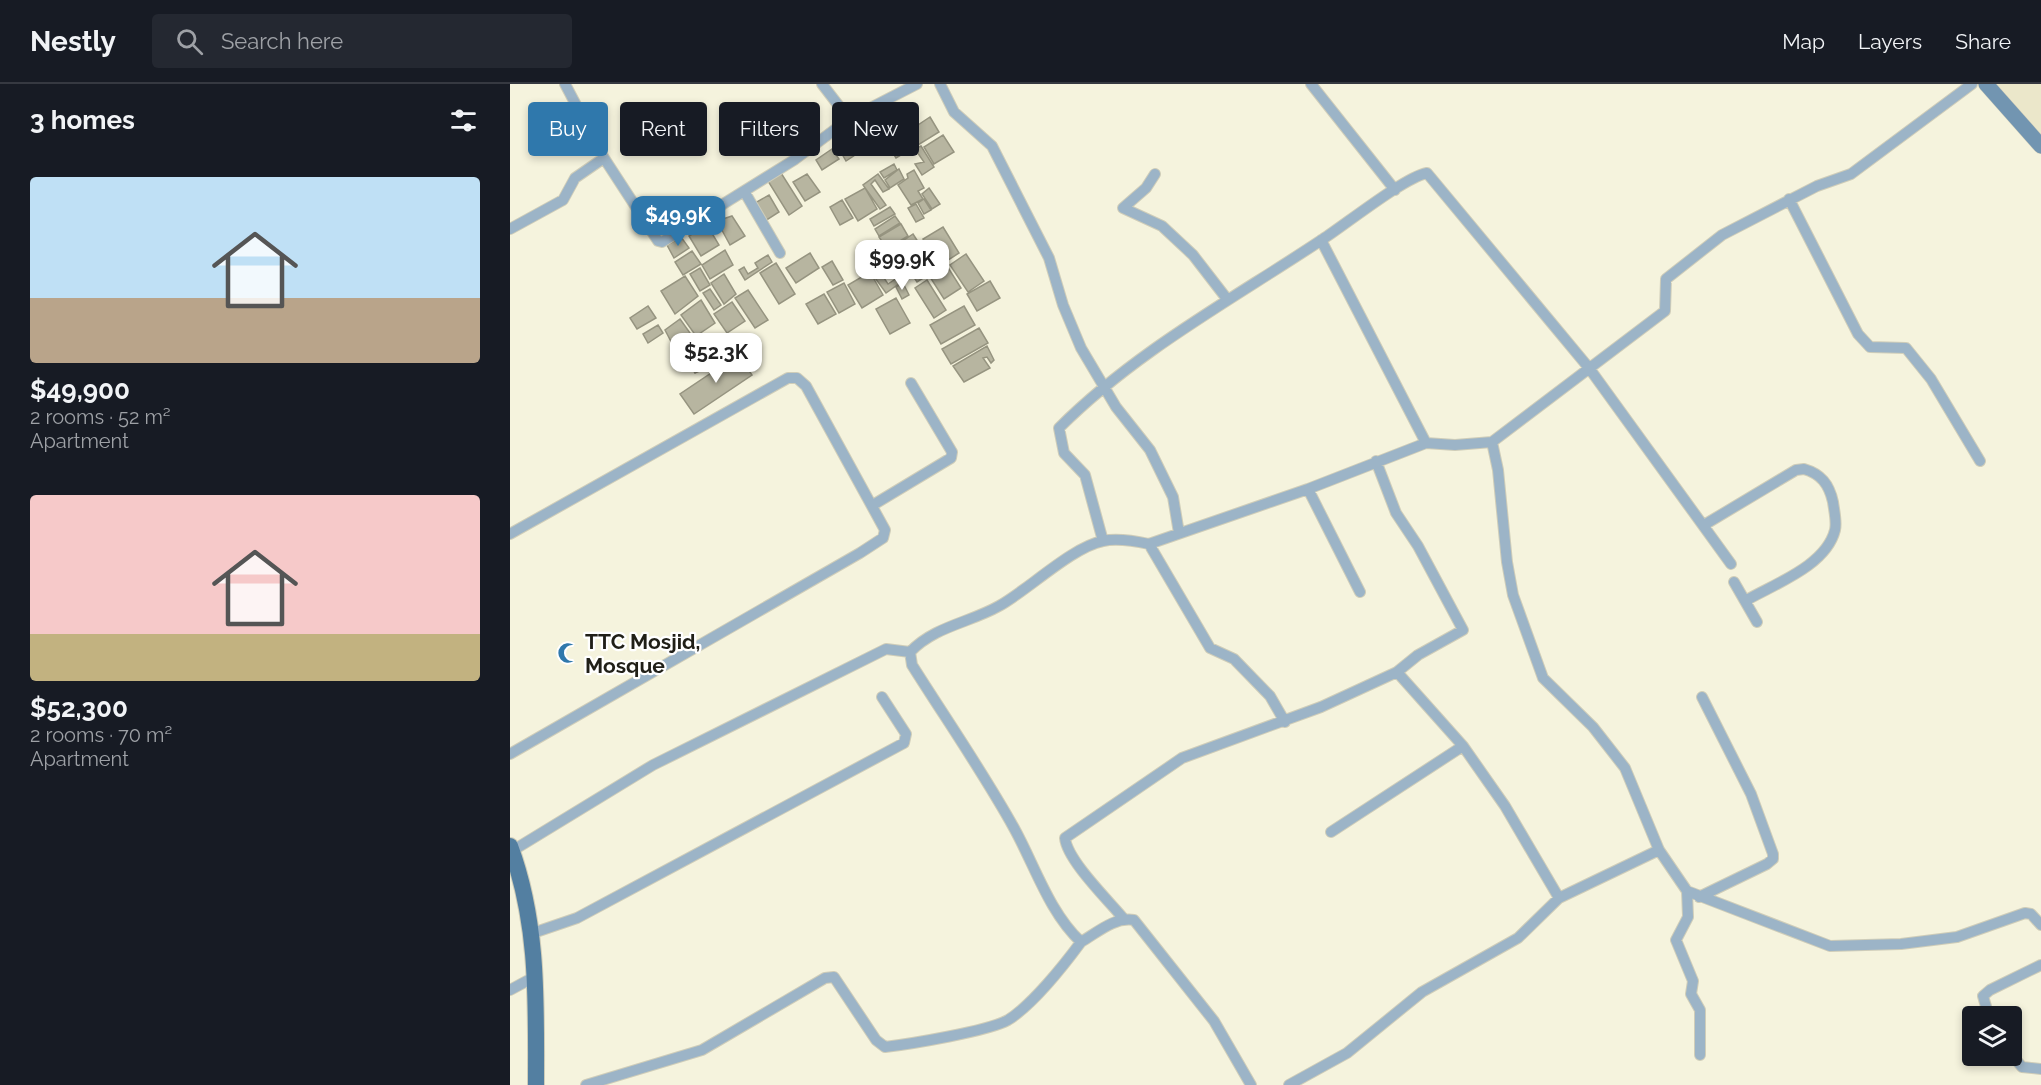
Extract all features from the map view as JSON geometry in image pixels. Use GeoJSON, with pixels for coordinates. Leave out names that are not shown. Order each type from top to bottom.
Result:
{"type":"FeatureCollection","features":[{"type":"Feature","properties":{"kind":"main road"},"geometry":{"type":"LineString","coordinates":[[511,849],[533,933],[536,976],[536,1085]]}},
{"type":"Feature","properties":{"kind":"street"},"geometry":{"type":"LineString","coordinates":[[565,84],[604,158],[658,241],[662,242],[794,159],[832,131]]}},
{"type":"Feature","properties":{"kind":"street"},"geometry":{"type":"LineString","coordinates":[[822,84],[836,102]]}},
{"type":"Feature","properties":{"kind":"street"},"geometry":{"type":"LineString","coordinates":[[882,102],[917,84]]}},
{"type":"Feature","properties":{"kind":"street"},"geometry":{"type":"LineString","coordinates":[[940,84],[954,112],[992,146],[1049,258],[1063,305],[1081,348],[1116,407],[1150,450],[1173,497],[1179,533]]}},
{"type":"Feature","properties":{"kind":"street"},"geometry":{"type":"LineString","coordinates":[[1311,84],[1395,190]]}},
{"type":"Feature","properties":{"kind":"street"},"geometry":{"type":"LineString","coordinates":[[511,849],[653,765],[886,649],[910,652],[946,626],[998,606],[1069,558],[1103,541],[1136,541],[1149,544],[1308,489],[1426,443],[1455,445],[1492,442],[1665,311],[1664,284],[1675,271],[1722,235],[1789,199],[1851,174],[1972,84]]}},
{"type":"Feature","properties":{"kind":"street"},"geometry":{"type":"LineString","coordinates":[[1986,84],[2041,146]]}},
{"type":"Feature","properties":{"kind":"street"},"geometry":{"type":"LineString","coordinates":[[510,229],[563,201],[575,178],[604,158]]}},
{"type":"Feature","properties":{"kind":"street"},"geometry":{"type":"LineString","coordinates":[[1103,541],[1085,475],[1064,453],[1059,428],[1104,386],[1227,299],[1424,173],[1430,174],[1589,368],[1731,564]]}},
{"type":"Feature","properties":{"kind":"street"},"geometry":{"type":"LineString","coordinates":[[1155,174],[1146,188],[1123,208],[1162,226],[1193,255],[1227,299]]}},
{"type":"Feature","properties":{"kind":"street"},"geometry":{"type":"LineString","coordinates":[[744,191],[780,253]]}},
{"type":"Feature","properties":{"kind":"street"},"geometry":{"type":"LineString","coordinates":[[1789,199],[1858,334],[1870,347],[1906,348],[1931,379],[1980,461]]}},
{"type":"Feature","properties":{"kind":"street"},"geometry":{"type":"LineString","coordinates":[[1321,240],[1426,443]]}},
{"type":"Feature","properties":{"kind":"street"},"geometry":{"type":"LineString","coordinates":[[510,534],[788,378],[797,378],[806,386],[885,530],[883,538],[510,754]]}},
{"type":"Feature","properties":{"kind":"street"},"geometry":{"type":"LineString","coordinates":[[873,505],[951,458],[952,452],[911,383]]}},
{"type":"Feature","properties":{"kind":"street"},"geometry":{"type":"LineString","coordinates":[[1492,442],[1498,470],[1507,562],[1513,595],[1543,678],[1593,727],[1625,768],[1659,850],[1687,891],[1830,946],[1901,944],[1957,937],[2025,913],[2031,914],[2041,925]]}},
{"type":"Feature","properties":{"kind":"street"},"geometry":{"type":"LineString","coordinates":[[1123,918],[1078,862],[1066,844],[1065,838],[1182,758],[1285,722],[1397,672],[1418,655],[1463,630],[1418,546],[1396,513],[1376,461]]}},
{"type":"Feature","properties":{"kind":"street"},"geometry":{"type":"LineString","coordinates":[[1704,525],[1796,470],[1804,469],[1824,480],[1832,500],[1836,529],[1826,548],[1808,566],[1745,601]]}},
{"type":"Feature","properties":{"kind":"street"},"geometry":{"type":"LineString","coordinates":[[1308,489],[1359,592]]}},
{"type":"Feature","properties":{"kind":"street"},"geometry":{"type":"LineString","coordinates":[[1149,544],[1210,648],[1234,659],[1270,696],[1285,722]]}},
{"type":"Feature","properties":{"kind":"street"},"geometry":{"type":"LineString","coordinates":[[1734,582],[1757,622]]}},
{"type":"Feature","properties":{"kind":"street"},"geometry":{"type":"LineString","coordinates":[[910,652],[912,665],[1014,828],[1058,914],[1081,942]]}},
{"type":"Feature","properties":{"kind":"street"},"geometry":{"type":"LineString","coordinates":[[1397,672],[1463,746],[1505,806],[1559,898]]}},
{"type":"Feature","properties":{"kind":"street"},"geometry":{"type":"LineString","coordinates":[[533,933],[577,918],[904,743],[906,734],[882,697]]}},
{"type":"Feature","properties":{"kind":"street"},"geometry":{"type":"LineString","coordinates":[[1699,897],[1773,859],[1751,794],[1702,697]]}},
{"type":"Feature","properties":{"kind":"street"},"geometry":{"type":"LineString","coordinates":[[1331,832],[1463,746]]}},
{"type":"Feature","properties":{"kind":"street"},"geometry":{"type":"LineString","coordinates":[[1289,1085],[1347,1053],[1422,992],[1518,938],[1559,898],[1659,850]]}},
{"type":"Feature","properties":{"kind":"street"},"geometry":{"type":"LineString","coordinates":[[1687,891],[1688,917],[1676,940],[1693,981],[1691,994],[1700,1010],[1700,1055]]}},
{"type":"Feature","properties":{"kind":"street"},"geometry":{"type":"LineString","coordinates":[[586,1085],[702,1050],[825,978],[834,977],[876,1040],[885,1047],[987,1028],[1008,1020],[1058,973],[1081,942],[1123,918],[1134,920],[1214,1021],[1251,1085]]}},
{"type":"Feature","properties":{"kind":"street"},"geometry":{"type":"LineString","coordinates":[[1986,1006],[1983,996],[1990,990],[2041,965]]}},
{"type":"Feature","properties":{"kind":"street"},"geometry":{"type":"LineString","coordinates":[[510,990],[536,976]]}},
{"type":"Feature","properties":{"kind":"street"},"geometry":{"type":"LineString","coordinates":[[2021,1066],[2041,1069]]}},
{"type":"Feature","properties":{"kind":"shaded area"},"geometry":{"type":"Polygon","coordinates":[[[1994,84],[2041,84],[2041,137],[1994,84]]]}},
{"type":"Feature","properties":{"kind":"building"},"geometry":{"type":"Polygon","coordinates":[[[930,117],[939,132],[919,144],[919,124],[930,117]]]}},
{"type":"Feature","properties":{"kind":"building"},"geometry":{"type":"Polygon","coordinates":[[[943,135],[954,152],[934,164],[924,147],[943,135]]]}},
{"type":"Feature","properties":{"kind":"building"},"geometry":{"type":"Polygon","coordinates":[[[921,146],[934,167],[922,175],[915,164],[924,162],[919,155],[921,146]]]}},
{"type":"Feature","properties":{"kind":"building"},"geometry":{"type":"Polygon","coordinates":[[[832,149],[832,156],[837,156],[839,159],[822,170],[816,160],[832,149]]]}},
{"type":"Feature","properties":{"kind":"building"},"geometry":{"type":"Polygon","coordinates":[[[843,156],[854,156],[846,161],[843,156]]]}},
{"type":"Feature","properties":{"kind":"building"},"geometry":{"type":"Polygon","coordinates":[[[894,164],[897,170],[884,178],[880,172],[894,164]]]}},
{"type":"Feature","properties":{"kind":"building"},"geometry":{"type":"Polygon","coordinates":[[[899,169],[904,179],[890,188],[885,180],[899,169]]]}},
{"type":"Feature","properties":{"kind":"building"},"geometry":{"type":"Polygon","coordinates":[[[914,170],[924,188],[918,191],[923,199],[911,205],[898,185],[908,178],[907,174],[914,170]]]}},
{"type":"Feature","properties":{"kind":"building"},"geometry":{"type":"Polygon","coordinates":[[[781,173],[802,206],[789,215],[768,181],[781,173]]]}},
{"type":"Feature","properties":{"kind":"building"},"geometry":{"type":"Polygon","coordinates":[[[807,174],[820,192],[805,201],[793,182],[807,174]]]}},
{"type":"Feature","properties":{"kind":"building"},"geometry":{"type":"Polygon","coordinates":[[[878,174],[889,189],[883,192],[875,180],[871,184],[886,205],[880,209],[863,185],[878,174]]]}},
{"type":"Feature","properties":{"kind":"building"},"geometry":{"type":"Polygon","coordinates":[[[865,188],[877,209],[858,221],[845,199],[865,188]]]}},
{"type":"Feature","properties":{"kind":"building"},"geometry":{"type":"Polygon","coordinates":[[[929,188],[940,204],[932,209],[922,194],[929,188]]]}},
{"type":"Feature","properties":{"kind":"building"},"geometry":{"type":"Polygon","coordinates":[[[769,195],[779,212],[765,221],[755,203],[769,195]]]}},
{"type":"Feature","properties":{"kind":"building"},"geometry":{"type":"Polygon","coordinates":[[[924,199],[931,210],[924,214],[918,203],[924,199]]]}},
{"type":"Feature","properties":{"kind":"building"},"geometry":{"type":"Polygon","coordinates":[[[842,200],[853,218],[840,225],[830,207],[842,200]]]}},
{"type":"Feature","properties":{"kind":"building"},"geometry":{"type":"Polygon","coordinates":[[[916,204],[924,218],[916,222],[908,208],[916,204]]]}},
{"type":"Feature","properties":{"kind":"building"},"geometry":{"type":"Polygon","coordinates":[[[890,207],[895,214],[874,226],[870,219],[890,207]]]}},
{"type":"Feature","properties":{"kind":"building"},"geometry":{"type":"Polygon","coordinates":[[[732,216],[745,236],[730,245],[717,221],[732,216]]]}},
{"type":"Feature","properties":{"kind":"building"},"geometry":{"type":"Polygon","coordinates":[[[895,216],[900,223],[879,236],[875,229],[895,216]]]}},
{"type":"Feature","properties":{"kind":"building"},"geometry":{"type":"Polygon","coordinates":[[[901,224],[908,236],[887,249],[879,237],[901,224]]]}},
{"type":"Feature","properties":{"kind":"building"},"geometry":{"type":"Polygon","coordinates":[[[707,225],[719,245],[701,256],[689,236],[707,225]]]}},
{"type":"Feature","properties":{"kind":"building"},"geometry":{"type":"Polygon","coordinates":[[[943,227],[959,253],[939,266],[923,239],[943,227]]]}},
{"type":"Feature","properties":{"kind":"building"},"geometry":{"type":"Polygon","coordinates":[[[913,234],[936,270],[917,282],[894,247],[913,234]]]}},
{"type":"Feature","properties":{"kind":"building"},"geometry":{"type":"Polygon","coordinates":[[[681,237],[689,248],[674,258],[667,245],[681,237]]]}},
{"type":"Feature","properties":{"kind":"building"},"geometry":{"type":"Polygon","coordinates":[[[725,250],[733,265],[710,279],[702,265],[725,250]]]}},
{"type":"Feature","properties":{"kind":"building"},"geometry":{"type":"Polygon","coordinates":[[[692,251],[701,264],[683,275],[675,262],[692,251]]]}},
{"type":"Feature","properties":{"kind":"building"},"geometry":{"type":"Polygon","coordinates":[[[810,253],[819,268],[796,283],[786,268],[810,253]]]}},
{"type":"Feature","properties":{"kind":"building"},"geometry":{"type":"Polygon","coordinates":[[[966,254],[984,281],[968,292],[950,265],[966,254]]]}},
{"type":"Feature","properties":{"kind":"building"},"geometry":{"type":"Polygon","coordinates":[[[768,255],[772,262],[745,280],[739,270],[744,267],[748,274],[758,268],[755,263],[768,255]]]}},
{"type":"Feature","properties":{"kind":"building"},"geometry":{"type":"Polygon","coordinates":[[[832,261],[843,280],[833,285],[822,267],[832,261]]]}},
{"type":"Feature","properties":{"kind":"building"},"geometry":{"type":"Polygon","coordinates":[[[883,262],[887,267],[880,272],[888,284],[897,278],[900,283],[886,293],[870,271],[883,262]]]}},
{"type":"Feature","properties":{"kind":"building"},"geometry":{"type":"Polygon","coordinates":[[[776,263],[795,294],[779,304],[760,273],[776,263]]]}},
{"type":"Feature","properties":{"kind":"building"},"geometry":{"type":"Polygon","coordinates":[[[947,266],[961,288],[944,299],[930,277],[947,266]]]}},
{"type":"Feature","properties":{"kind":"building"},"geometry":{"type":"Polygon","coordinates":[[[700,268],[710,285],[700,291],[690,274],[700,268]]]}},
{"type":"Feature","properties":{"kind":"building"},"geometry":{"type":"Polygon","coordinates":[[[870,272],[883,295],[862,308],[848,285],[870,272]]]}},
{"type":"Feature","properties":{"kind":"building"},"geometry":{"type":"Polygon","coordinates":[[[724,274],[736,294],[724,304],[711,283],[724,274]]]}},
{"type":"Feature","properties":{"kind":"building"},"geometry":{"type":"Polygon","coordinates":[[[685,276],[698,296],[675,314],[661,291],[685,276]]]}},
{"type":"Feature","properties":{"kind":"building"},"geometry":{"type":"Polygon","coordinates":[[[927,280],[946,310],[934,318],[915,288],[927,280]]]}},
{"type":"Feature","properties":{"kind":"building"},"geometry":{"type":"Polygon","coordinates":[[[990,281],[1000,298],[977,311],[967,294],[990,281]]]}},
{"type":"Feature","properties":{"kind":"building"},"geometry":{"type":"Polygon","coordinates":[[[844,283],[855,304],[839,313],[827,292],[844,283]]]}},
{"type":"Feature","properties":{"kind":"building"},"geometry":{"type":"Polygon","coordinates":[[[903,283],[909,295],[902,299],[896,287],[903,283]]]}},
{"type":"Feature","properties":{"kind":"building"},"geometry":{"type":"Polygon","coordinates":[[[710,289],[721,305],[714,310],[703,293],[710,289]]]}},
{"type":"Feature","properties":{"kind":"building"},"geometry":{"type":"Polygon","coordinates":[[[748,290],[768,320],[755,328],[735,298],[748,290]]]}},
{"type":"Feature","properties":{"kind":"building"},"geometry":{"type":"Polygon","coordinates":[[[824,294],[836,314],[818,324],[806,304],[824,294]]]}},
{"type":"Feature","properties":{"kind":"building"},"geometry":{"type":"Polygon","coordinates":[[[896,298],[910,323],[890,334],[876,309],[896,298]]]}},
{"type":"Feature","properties":{"kind":"building"},"geometry":{"type":"Polygon","coordinates":[[[701,300],[715,323],[696,336],[681,315],[701,300]]]}},
{"type":"Feature","properties":{"kind":"building"},"geometry":{"type":"Polygon","coordinates":[[[732,302],[745,321],[727,333],[714,314],[732,302]]]}},
{"type":"Feature","properties":{"kind":"building"},"geometry":{"type":"Polygon","coordinates":[[[648,306],[656,318],[637,329],[630,318],[648,306]]]}},
{"type":"Feature","properties":{"kind":"building"},"geometry":{"type":"Polygon","coordinates":[[[964,306],[975,325],[941,344],[930,325],[964,306]]]}},
{"type":"Feature","properties":{"kind":"building"},"geometry":{"type":"Polygon","coordinates":[[[680,319],[695,340],[677,353],[665,330],[680,319]]]}},
{"type":"Feature","properties":{"kind":"building"},"geometry":{"type":"Polygon","coordinates":[[[658,325],[663,333],[648,343],[643,334],[658,325]]]}},
{"type":"Feature","properties":{"kind":"building"},"geometry":{"type":"Polygon","coordinates":[[[979,328],[988,343],[951,364],[942,349],[979,328]]]}},
{"type":"Feature","properties":{"kind":"building"},"geometry":{"type":"Polygon","coordinates":[[[704,335],[717,353],[704,362],[691,345],[704,335]]]}},
{"type":"Feature","properties":{"kind":"building"},"geometry":{"type":"Polygon","coordinates":[[[987,346],[994,360],[991,363],[987,357],[983,358],[990,368],[964,382],[953,366],[987,346]]]}},
{"type":"Feature","properties":{"kind":"building"},"geometry":{"type":"Polygon","coordinates":[[[692,349],[704,369],[695,373],[683,354],[692,349]]]}},
{"type":"Feature","properties":{"kind":"building"},"geometry":{"type":"Polygon","coordinates":[[[738,355],[752,375],[694,414],[680,394],[738,355]]]}},
{"type":"Feature","properties":{"kind":"place","name":"TTC Mosjid, Mosque"},"geometry":{"type":"Point","coordinates":[568,653]}}]}
